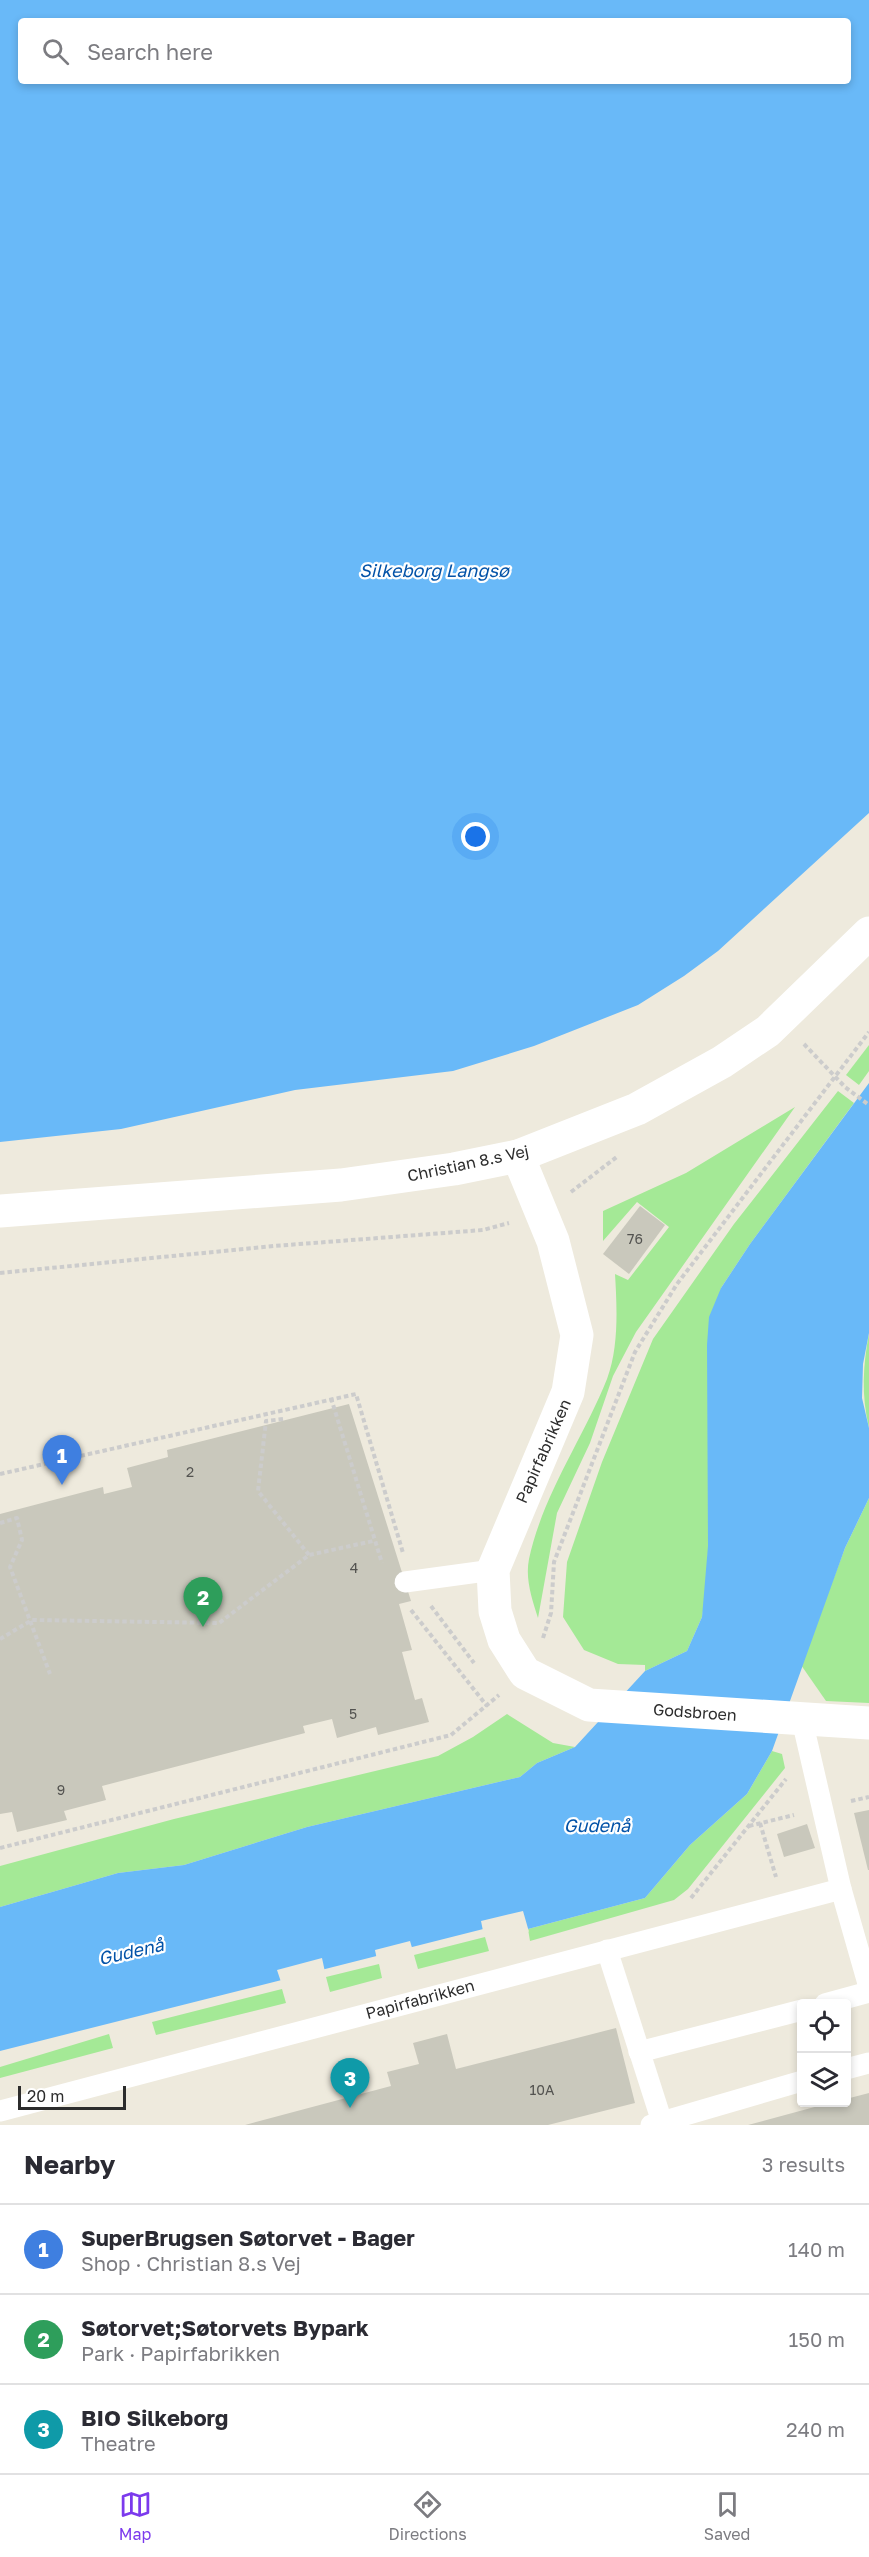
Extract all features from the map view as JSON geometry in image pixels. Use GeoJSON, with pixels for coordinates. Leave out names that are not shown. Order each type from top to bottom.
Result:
{"type":"FeatureCollection","features":[{"type":"Feature","properties":{"kind":"street","name":"Christian 8.s Vej"},"geometry":{"type":"LineString","coordinates":[[0,1212],[341,1185],[454,1169],[518,1156],[637,1109],[722,1062],[782,1019],[869,933]]}},
{"type":"Feature","properties":{"kind":"street","name":"Papirfabrikken"},"geometry":{"type":"LineString","coordinates":[[518,1156],[553,1241],[578,1335],[568,1392],[493,1570],[498,1621],[504,1640],[525,1673]]}},
{"type":"Feature","properties":{"kind":"street","name":"Godsbroen"},"geometry":{"type":"LineString","coordinates":[[525,1673],[588,1705],[806,1735]]}},
{"type":"Feature","properties":{"kind":"street"},"geometry":{"type":"LineString","coordinates":[[806,1735],[869,1724]]}},
{"type":"Feature","properties":{"kind":"lane"},"geometry":{"type":"LineString","coordinates":[[407,1588],[493,1570]]}},
{"type":"Feature","properties":{"kind":"lane"},"geometry":{"type":"LineString","coordinates":[[806,1735],[841,1889],[869,1990],[841,1999]]}},
{"type":"Feature","properties":{"kind":"lane","name":"Papirfabrikken"},"geometry":{"type":"LineString","coordinates":[[0,2111],[841,1889]]}},
{"type":"Feature","properties":{"kind":"lane"},"geometry":{"type":"LineString","coordinates":[[608,1950],[639,2052],[657,2124],[797,2082]]}},
{"type":"Feature","properties":{"kind":"lane"},"geometry":{"type":"LineString","coordinates":[[639,2052],[797,2011]]}},
{"type":"Feature","properties":{"kind":"lane"},"geometry":{"type":"LineString","coordinates":[[851,2068],[869,2063]]}},
{"type":"Feature","properties":{"kind":"path"},"geometry":{"type":"LineString","coordinates":[[782,1019],[834,1077],[869,1105]]}},
{"type":"Feature","properties":{"kind":"path"},"geometry":{"type":"LineString","coordinates":[[544,1638],[551,1614],[554,1562],[635,1352],[677,1284],[869,1032]]}},
{"type":"Feature","properties":{"kind":"path"},"geometry":{"type":"LineString","coordinates":[[0,1273],[274,1246],[483,1230],[542,1214]]}},
{"type":"Feature","properties":{"kind":"path"},"geometry":{"type":"LineString","coordinates":[[0,1474],[356,1394],[407,1588],[487,1706]]}},
{"type":"Feature","properties":{"kind":"path"},"geometry":{"type":"LineString","coordinates":[[331,1398],[373,1541],[384,1568]]}},
{"type":"Feature","properties":{"kind":"path"},"geometry":{"type":"LineString","coordinates":[[283,1419],[266,1421],[258,1491],[309,1555]]}},
{"type":"Feature","properties":{"kind":"path"},"geometry":{"type":"LineString","coordinates":[[0,1523],[16,1518],[22,1540],[10,1567],[32,1620],[50,1674]]}},
{"type":"Feature","properties":{"kind":"path"},"geometry":{"type":"LineString","coordinates":[[0,1639],[32,1620],[219,1623],[309,1555],[373,1541]]}},
{"type":"Feature","properties":{"kind":"path"},"geometry":{"type":"LineString","coordinates":[[407,1588],[478,1669]]}},
{"type":"Feature","properties":{"kind":"path"},"geometry":{"type":"LineString","coordinates":[[0,1848],[451,1734],[525,1673]]}},
{"type":"Feature","properties":{"kind":"path"},"geometry":{"type":"LineString","coordinates":[[492,1687],[499,1696]]}},
{"type":"Feature","properties":{"kind":"path"},"geometry":{"type":"LineString","coordinates":[[685,1905],[806,1735]]}},
{"type":"Feature","properties":{"kind":"path"},"geometry":{"type":"LineString","coordinates":[[760,1823],[784,1904]]}},
{"type":"Feature","properties":{"kind":"green space"},"geometry":{"type":"Polygon","coordinates":[[[869,1045],[869,1071],[859,1085],[846,1075],[869,1045]]]}},
{"type":"Feature","properties":{"kind":"green space"},"geometry":{"type":"Polygon","coordinates":[[[838,1091],[854,1103],[750,1244],[721,1288],[706,1593],[702,1617],[687,1651],[645,1671],[645,1665],[618,1664],[584,1650],[563,1617],[567,1562],[602,1462],[653,1339],[734,1224],[838,1091]]]}},
{"type":"Feature","properties":{"kind":"green space"},"geometry":{"type":"Polygon","coordinates":[[[795,1107],[636,1332],[613,1376],[590,1443],[557,1513],[538,1618],[531,1596],[529,1559],[544,1512],[611,1367],[616,1327],[615,1274],[628,1280],[669,1227],[637,1202],[603,1241],[603,1211],[686,1173],[795,1107]]]}},
{"type":"Feature","properties":{"kind":"green space"},"geometry":{"type":"Polygon","coordinates":[[[869,1333],[869,1428],[864,1380],[869,1333]]]}},
{"type":"Feature","properties":{"kind":"green space"},"geometry":{"type":"Polygon","coordinates":[[[869,1498],[869,1703],[826,1701],[801,1665],[845,1548],[869,1498]]]}},
{"type":"Feature","properties":{"kind":"green space"},"geometry":{"type":"Polygon","coordinates":[[[507,1714],[553,1743],[575,1747],[537,1763],[520,1777],[307,1827],[184,1865],[118,1873],[0,1907],[0,1866],[174,1819],[438,1756],[473,1737],[507,1714]]]}},
{"type":"Feature","properties":{"kind":"green space"},"geometry":{"type":"Polygon","coordinates":[[[772,1751],[782,1754],[785,1768],[688,1889],[674,1900],[530,1941],[528,1929],[645,1898],[690,1845],[747,1794],[772,1751]]]}},
{"type":"Feature","properties":{"kind":"green space"},"geometry":{"type":"Polygon","coordinates":[[[485,1937],[489,1951],[418,1969],[414,1955],[485,1937]]]}},
{"type":"Feature","properties":{"kind":"green space"},"geometry":{"type":"Polygon","coordinates":[[[379,1964],[382,1978],[330,1992],[326,1977],[379,1964]]]}},
{"type":"Feature","properties":{"kind":"green space"},"geometry":{"type":"Polygon","coordinates":[[[282,1989],[286,2003],[156,2035],[152,2022],[282,1989]]]}},
{"type":"Feature","properties":{"kind":"green space"},"geometry":{"type":"Polygon","coordinates":[[[109,2034],[113,2048],[0,2078],[0,2067],[109,2034]]]}},
{"type":"Feature","properties":{"kind":"water","name":"Silkeborg Langsø"},"geometry":{"type":"Polygon","coordinates":[[[0,0],[869,0],[869,813],[718,951],[638,1005],[534,1046],[453,1071],[295,1090],[121,1129],[0,1142],[0,0]]]}},
{"type":"Feature","properties":{"kind":"water","name":"Gudenå"},"geometry":{"type":"Polygon","coordinates":[[[869,1083],[869,1333],[863,1364],[862,1398],[869,1428],[869,1498],[845,1548],[772,1751],[747,1794],[690,1845],[645,1898],[528,1929],[519,1920],[0,2051],[0,1907],[118,1873],[184,1865],[307,1827],[520,1777],[537,1763],[575,1747],[645,1671],[687,1651],[702,1617],[708,1546],[707,1345],[709,1317],[721,1288],[750,1244],[869,1083]]]}},
{"type":"Feature","properties":{"kind":"pier"},"geometry":{"type":"Polygon","coordinates":[[[523,1911],[529,1932],[518,1923],[483,1931],[481,1921],[523,1911]]]}},
{"type":"Feature","properties":{"kind":"pier"},"geometry":{"type":"Polygon","coordinates":[[[410,1941],[413,1951],[377,1960],[375,1950],[410,1941]]]}},
{"type":"Feature","properties":{"kind":"pier"},"geometry":{"type":"Polygon","coordinates":[[[322,1958],[325,1972],[281,1982],[277,1970],[322,1958]]]}},
{"type":"Feature","properties":{"kind":"building"},"geometry":{"type":"Polygon","coordinates":[[[640,1206],[665,1225],[629,1274],[603,1254],[640,1206]]]}},
{"type":"Feature","properties":{"kind":"building"},"geometry":{"type":"Polygon","coordinates":[[[349,1404],[411,1601],[399,1604],[412,1650],[402,1652],[415,1700],[422,1698],[429,1722],[378,1735],[376,1727],[337,1738],[332,1719],[303,1726],[305,1733],[102,1786],[106,1800],[64,1811],[67,1820],[17,1832],[12,1812],[0,1814],[0,1514],[103,1487],[104,1494],[132,1487],[127,1468],[168,1457],[167,1450],[349,1404]]]}},
{"type":"Feature","properties":{"kind":"building"},"geometry":{"type":"Polygon","coordinates":[[[869,1810],[869,1870],[868,1870],[854,1813],[869,1810]]]}},
{"type":"Feature","properties":{"kind":"building"},"geometry":{"type":"Polygon","coordinates":[[[807,1824],[815,1848],[784,1857],[777,1834],[807,1824]]]}},
{"type":"Feature","properties":{"kind":"building"},"geometry":{"type":"Polygon","coordinates":[[[616,2028],[635,2103],[548,2125],[245,2125],[391,2086],[387,2072],[419,2064],[413,2043],[447,2034],[456,2069],[616,2028]]]}},
{"type":"Feature","properties":{"kind":"building"},"geometry":{"type":"Polygon","coordinates":[[[869,2093],[869,2125],[748,2125],[815,2107],[851,2107],[851,2098],[869,2093]]]}},
{"type":"Feature","properties":{"kind":"place","name":"SuperBrugsen Søtorvet - Bager"},"geometry":{"type":"Point","coordinates":[62,1485]}},
{"type":"Feature","properties":{"kind":"place","name":"Søtorvet;Søtorvets Bypark"},"geometry":{"type":"Point","coordinates":[203,1627]}},
{"type":"Feature","properties":{"kind":"place","name":"BIO Silkeborg"},"geometry":{"type":"Point","coordinates":[350,2108]}}]}
